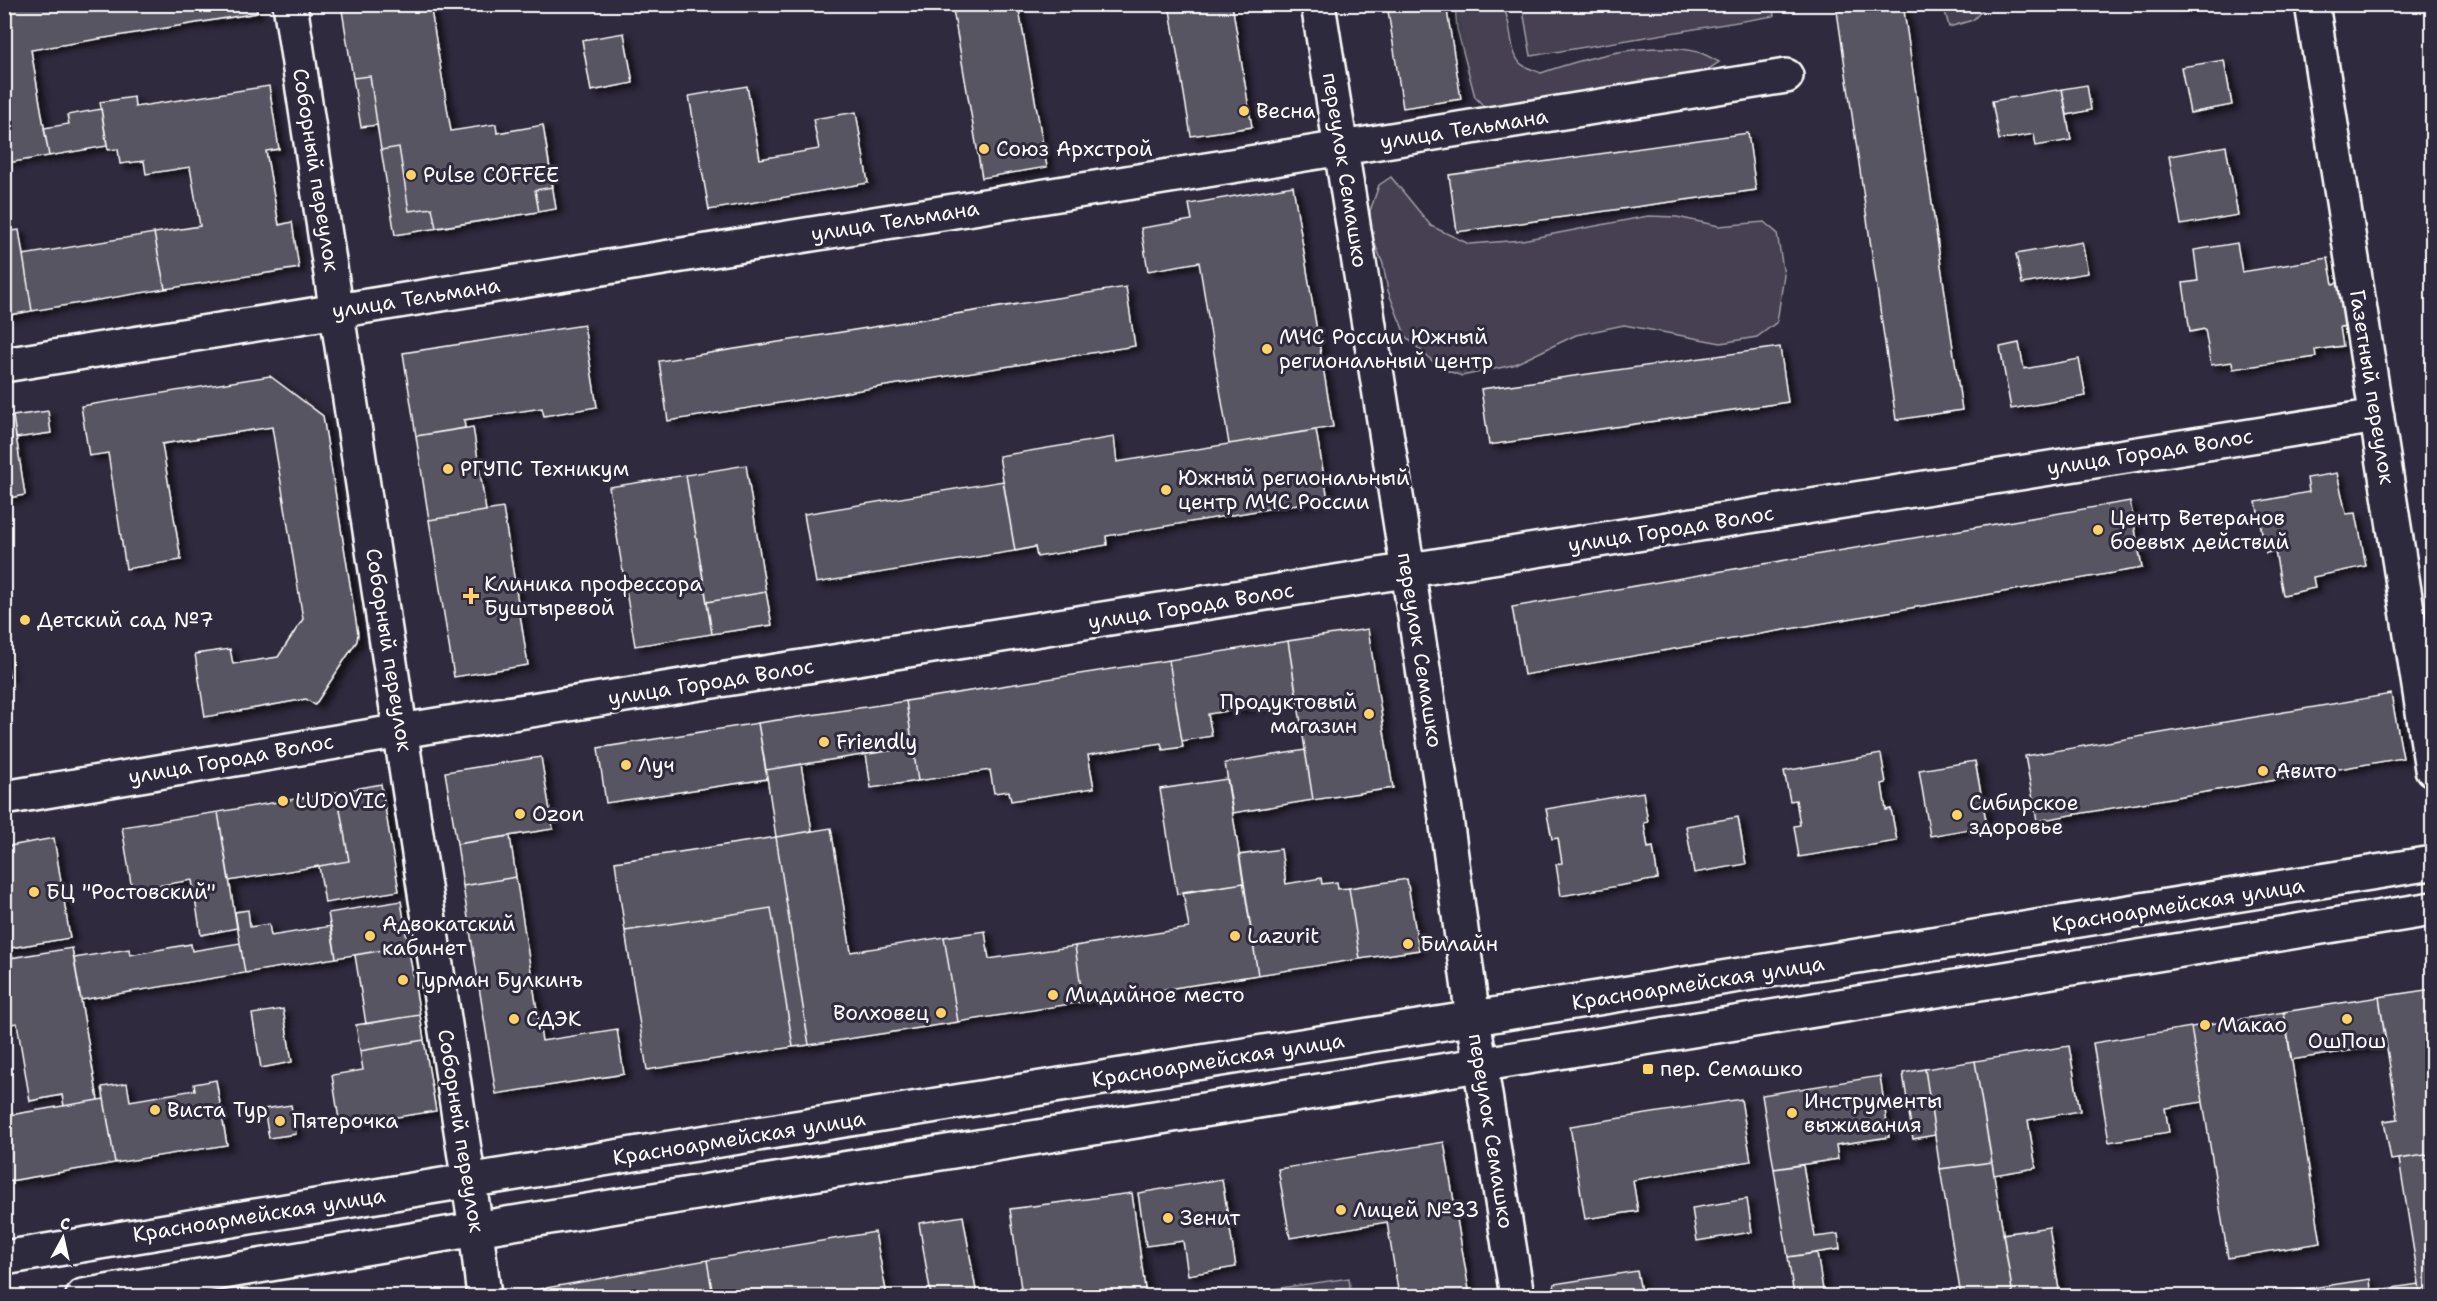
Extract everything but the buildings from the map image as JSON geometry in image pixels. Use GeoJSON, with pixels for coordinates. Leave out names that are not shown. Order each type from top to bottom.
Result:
{"type":"FeatureCollection","features":[{"type":"Feature","properties":{"kind":"street","name":"Соборный переулок"},"geometry":{"type":"LineString","coordinates":[[290,4],[476,1229],[484,1296]]}},
{"type":"Feature","properties":{"kind":"street","name":"переулок Семашко"},"geometry":{"type":"LineString","coordinates":[[1318,4],[1445,811],[1473,1019],[1517,1296]]}},
{"type":"Feature","properties":{"kind":"street","name":"Газетный переулок"},"geometry":{"type":"LineString","coordinates":[[2319,6],[2377,416],[2433,769]]}},
{"type":"Feature","properties":{"kind":"street","name":"улица Тельмана"},"geometry":{"type":"LineString","coordinates":[[4,365],[1786,76]]}},
{"type":"Feature","properties":{"kind":"street","name":"улица Города Волос"},"geometry":{"type":"LineString","coordinates":[[4,798],[401,731],[2377,416]]}},
{"type":"Feature","properties":{"kind":"street","name":"Красноармейская улица"},"geometry":{"type":"LineString","coordinates":[[4,1258],[2433,863]]}},
{"type":"Feature","properties":{"kind":"street"},"geometry":{"type":"LineString","coordinates":[[83,1296],[476,1229],[2433,909]]}},
{"type":"Feature","properties":{"kind":"shaded area"},"geometry":{"type":"Polygon","coordinates":[[[1772,4],[1774,16],[1531,56],[1522,5],[1772,4]]]}},
{"type":"Feature","properties":{"kind":"shaded area"},"geometry":{"type":"Polygon","coordinates":[[[1948,4],[1987,5],[1973,20],[1949,27],[1945,11],[1948,4]]]}},
{"type":"Feature","properties":{"kind":"shaded area"},"geometry":{"type":"Polygon","coordinates":[[[1455,5],[1502,5],[1508,19],[1516,57],[1522,65],[1541,73],[1598,56],[1639,49],[1679,49],[1701,53],[1719,62],[1700,75],[1490,113],[1475,97],[1457,29],[1455,5]]]}},
{"type":"Feature","properties":{"kind":"shaded area"},"geometry":{"type":"Polygon","coordinates":[[[2018,5],[2075,5],[2057,10],[2022,8],[2018,5]]]}},
{"type":"Feature","properties":{"kind":"shaded area"},"geometry":{"type":"Polygon","coordinates":[[[1391,177],[1431,226],[1469,244],[1522,240],[1648,216],[1677,217],[1719,226],[1764,222],[1777,233],[1784,275],[1777,322],[1757,337],[1721,343],[1624,325],[1576,335],[1513,365],[1462,376],[1440,368],[1406,337],[1388,291],[1383,264],[1371,234],[1370,211],[1379,185],[1391,177]]]}},
{"type":"Feature","properties":{"kind":"shaded area"},"geometry":{"type":"Polygon","coordinates":[[[1349,1278],[1351,1296],[1247,1296],[1246,1293],[1349,1278]]]}},
{"type":"Feature","properties":{"kind":"place","name":"Весна"},"geometry":{"type":"Point","coordinates":[1244,111]}},
{"type":"Feature","properties":{"kind":"place","name":"Союз Архстрой"},"geometry":{"type":"Point","coordinates":[984,149]}},
{"type":"Feature","properties":{"kind":"place","name":"Pulse COFFEE"},"geometry":{"type":"Point","coordinates":[411,175]}},
{"type":"Feature","properties":{"kind":"place","name":"МЧС России Южный региональный центр"},"geometry":{"type":"Point","coordinates":[1267,349]}},
{"type":"Feature","properties":{"kind":"place","name":"РГУПС Техникум"},"geometry":{"type":"Point","coordinates":[448,469]}},
{"type":"Feature","properties":{"kind":"place","name":"Южный региональный центр МЧС России"},"geometry":{"type":"Point","coordinates":[1166,490]}},
{"type":"Feature","properties":{"kind":"place","name":"Центр Ветеранов боевых действий"},"geometry":{"type":"Point","coordinates":[2098,530]}},
{"type":"Feature","properties":{"kind":"place","name":"Клиника профессора Буштыревой"},"geometry":{"type":"Point","coordinates":[471,596]}},
{"type":"Feature","properties":{"kind":"place","name":"Детский сад №7"},"geometry":{"type":"Point","coordinates":[25,620]}},
{"type":"Feature","properties":{"kind":"place","name":"Продуктовый магазин"},"geometry":{"type":"Point","coordinates":[1369,714]}},
{"type":"Feature","properties":{"kind":"place","name":"Friendly"},"geometry":{"type":"Point","coordinates":[824,742]}},
{"type":"Feature","properties":{"kind":"place","name":"Луч"},"geometry":{"type":"Point","coordinates":[626,765]}},
{"type":"Feature","properties":{"kind":"place","name":"Авито"},"geometry":{"type":"Point","coordinates":[2263,771]}},
{"type":"Feature","properties":{"kind":"place","name":"LUDOVIC"},"geometry":{"type":"Point","coordinates":[283,801]}},
{"type":"Feature","properties":{"kind":"place","name":"Ozon"},"geometry":{"type":"Point","coordinates":[520,814]}},
{"type":"Feature","properties":{"kind":"place","name":"Сибирское здоровье"},"geometry":{"type":"Point","coordinates":[1957,815]}},
{"type":"Feature","properties":{"kind":"place","name":"БЦ \"Ростовский\""},"geometry":{"type":"Point","coordinates":[34,892]}},
{"type":"Feature","properties":{"kind":"place","name":"Адвокатский кабинет"},"geometry":{"type":"Point","coordinates":[370,936]}},
{"type":"Feature","properties":{"kind":"place","name":"Lazurit"},"geometry":{"type":"Point","coordinates":[1235,936]}},
{"type":"Feature","properties":{"kind":"place","name":"Билайн"},"geometry":{"type":"Point","coordinates":[1408,944]}},
{"type":"Feature","properties":{"kind":"place","name":"Гурман Булкинъ"},"geometry":{"type":"Point","coordinates":[403,980]}},
{"type":"Feature","properties":{"kind":"place","name":"Мидийное место"},"geometry":{"type":"Point","coordinates":[1053,995]}},
{"type":"Feature","properties":{"kind":"place","name":"Волховец"},"geometry":{"type":"Point","coordinates":[941,1013]}},
{"type":"Feature","properties":{"kind":"place","name":"СДЭК"},"geometry":{"type":"Point","coordinates":[514,1019]}},
{"type":"Feature","properties":{"kind":"place","name":"ОшПош"},"geometry":{"type":"Point","coordinates":[2347,1019]}},
{"type":"Feature","properties":{"kind":"place","name":"Макао"},"geometry":{"type":"Point","coordinates":[2205,1025]}},
{"type":"Feature","properties":{"kind":"place","name":"пер. Семашко"},"geometry":{"type":"Point","coordinates":[1648,1069]}},
{"type":"Feature","properties":{"kind":"place","name":"Виста Тур"},"geometry":{"type":"Point","coordinates":[155,1110]}},
{"type":"Feature","properties":{"kind":"place","name":"Инструменты выживания"},"geometry":{"type":"Point","coordinates":[1792,1113]}},
{"type":"Feature","properties":{"kind":"place","name":"Пятерочка"},"geometry":{"type":"Point","coordinates":[280,1121]}},
{"type":"Feature","properties":{"kind":"place","name":"Лицей №33"},"geometry":{"type":"Point","coordinates":[1341,1210]}},
{"type":"Feature","properties":{"kind":"place","name":"Зенит"},"geometry":{"type":"Point","coordinates":[1168,1218]}}]}
